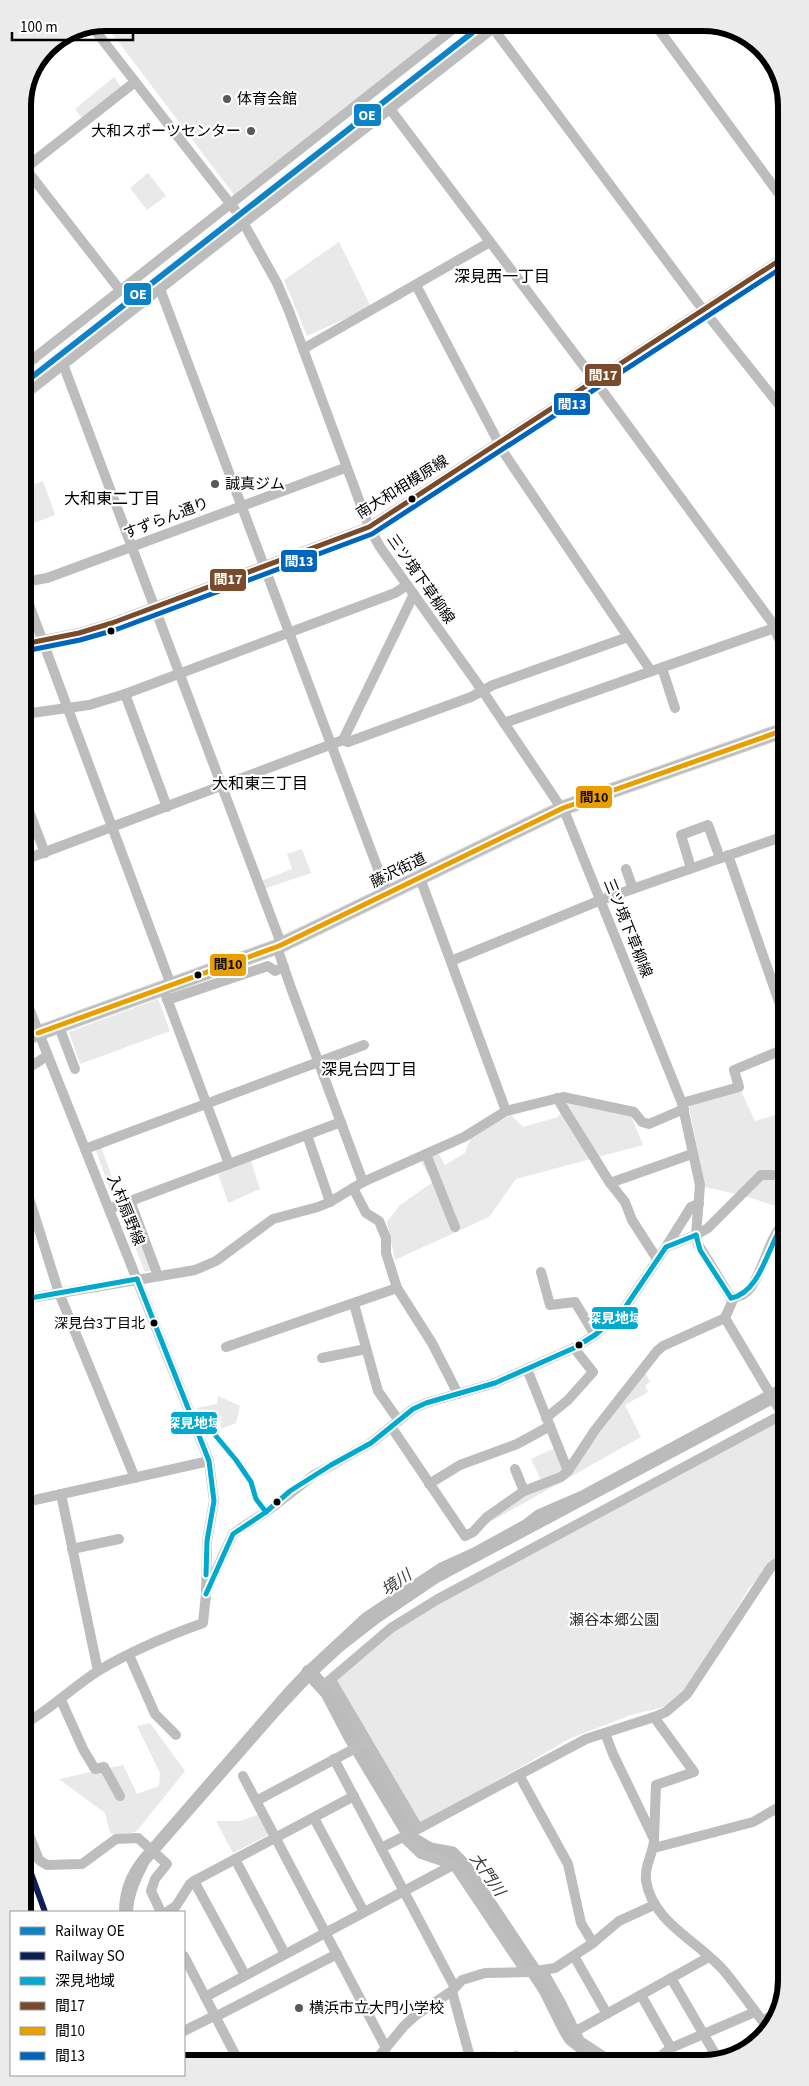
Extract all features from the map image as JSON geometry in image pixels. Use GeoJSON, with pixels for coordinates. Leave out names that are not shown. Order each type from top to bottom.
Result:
{"type":"FeatureCollection","features":[{"type":"Feature","properties":{"kind":"highway","name":"藤沢街道"},"geometry":{"type":"LineString","coordinates":[[31,1036],[167,991],[279,946],[563,808],[778,732]]}},
{"type":"Feature","properties":{"kind":"street"},"geometry":{"type":"LineString","coordinates":[[31,361],[450,31]]}},
{"type":"Feature","properties":{"kind":"street"},"geometry":{"type":"LineString","coordinates":[[31,390],[490,31]]}},
{"type":"Feature","properties":{"kind":"street"},"geometry":{"type":"LineString","coordinates":[[498,31],[703,310],[778,404]]}},
{"type":"Feature","properties":{"kind":"street"},"geometry":{"type":"LineString","coordinates":[[660,31],[778,193]]}},
{"type":"Feature","properties":{"kind":"street","name":"三ツ境下草柳線"},"geometry":{"type":"LineString","coordinates":[[97,32],[245,223],[278,283],[345,468],[369,527],[380,547],[563,808],[683,1106],[700,1185],[696,1235]]}},
{"type":"Feature","properties":{"kind":"street"},"geometry":{"type":"LineString","coordinates":[[31,164],[135,82]]}},
{"type":"Feature","properties":{"kind":"street"},"geometry":{"type":"LineString","coordinates":[[390,110],[778,623]]}},
{"type":"Feature","properties":{"kind":"street"},"geometry":{"type":"LineString","coordinates":[[31,178],[120,290]]}},
{"type":"Feature","properties":{"kind":"street"},"geometry":{"type":"LineString","coordinates":[[303,349],[490,242]]}},
{"type":"Feature","properties":{"kind":"street","name":"南大和相模原線"},"geometry":{"type":"LineString","coordinates":[[31,643],[112,623],[265,568],[369,527],[778,261]]}},
{"type":"Feature","properties":{"kind":"street"},"geometry":{"type":"LineString","coordinates":[[416,285],[499,443],[651,671]]}},
{"type":"Feature","properties":{"kind":"street"},"geometry":{"type":"LineString","coordinates":[[160,289],[387,894]]}},
{"type":"Feature","properties":{"kind":"street"},"geometry":{"type":"LineString","coordinates":[[31,355],[34,359]]}},
{"type":"Feature","properties":{"kind":"street"},"geometry":{"type":"LineString","coordinates":[[63,364],[279,938],[279,953],[363,1182]]}},
{"type":"Feature","properties":{"kind":"street","name":"すずらん通り"},"geometry":{"type":"LineString","coordinates":[[31,581],[47,578],[345,468]]}},
{"type":"Feature","properties":{"kind":"street"},"geometry":{"type":"LineString","coordinates":[[31,713],[89,704],[125,694],[395,594],[407,585]]}},
{"type":"Feature","properties":{"kind":"street"},"geometry":{"type":"LineString","coordinates":[[343,740],[414,594]]}},
{"type":"Feature","properties":{"kind":"street"},"geometry":{"type":"LineString","coordinates":[[31,609],[112,827],[206,1104],[229,1164]]}},
{"type":"Feature","properties":{"kind":"street"},"geometry":{"type":"LineString","coordinates":[[504,723],[778,627]]}},
{"type":"Feature","properties":{"kind":"street"},"geometry":{"type":"LineString","coordinates":[[31,858],[331,744],[343,740],[348,742],[471,697],[492,684],[628,636]]}},
{"type":"Feature","properties":{"kind":"street"},"geometry":{"type":"LineString","coordinates":[[662,668],[675,708]]}},
{"type":"Feature","properties":{"kind":"street"},"geometry":{"type":"LineString","coordinates":[[125,694],[167,806]]}},
{"type":"Feature","properties":{"kind":"street"},"geometry":{"type":"LineString","coordinates":[[31,816],[45,853]]}},
{"type":"Feature","properties":{"kind":"street"},"geometry":{"type":"LineString","coordinates":[[691,868],[681,835],[708,824],[724,857],[778,986]]}},
{"type":"Feature","properties":{"kind":"street"},"geometry":{"type":"LineString","coordinates":[[451,961],[601,900],[778,838]]}},
{"type":"Feature","properties":{"kind":"street"},"geometry":{"type":"LineString","coordinates":[[626,869],[633,889]]}},
{"type":"Feature","properties":{"kind":"street"},"geometry":{"type":"LineString","coordinates":[[420,878],[506,1111]]}},
{"type":"Feature","properties":{"kind":"street"},"geometry":{"type":"LineString","coordinates":[[167,991],[268,966],[276,971],[284,967]]}},
{"type":"Feature","properties":{"kind":"street"},"geometry":{"type":"LineString","coordinates":[[60,1032],[75,1069]]}},
{"type":"Feature","properties":{"kind":"street","name":"入村扇野線"},"geometry":{"type":"LineString","coordinates":[[31,1036],[47,1056],[209,1461],[214,1501],[207,1541],[206,1594]]}},
{"type":"Feature","properties":{"kind":"street"},"geometry":{"type":"LineString","coordinates":[[85,1149],[364,1045]]}},
{"type":"Feature","properties":{"kind":"street"},"geometry":{"type":"LineString","coordinates":[[31,1298],[195,1270],[216,1260],[273,1219],[318,1208],[363,1182],[464,1137],[506,1111],[563,1097],[634,1112],[642,1122],[649,1124],[683,1106],[739,1087],[734,1070],[778,1052]]}},
{"type":"Feature","properties":{"kind":"street"},"geometry":{"type":"LineString","coordinates":[[31,1066],[47,1056]]}},
{"type":"Feature","properties":{"kind":"street"},"geometry":{"type":"LineString","coordinates":[[557,1098],[610,1182],[626,1202],[632,1220],[657,1259]]}},
{"type":"Feature","properties":{"kind":"street"},"geometry":{"type":"LineString","coordinates":[[109,1209],[341,1122]]}},
{"type":"Feature","properties":{"kind":"street"},"geometry":{"type":"LineString","coordinates":[[307,1134],[330,1202]]}},
{"type":"Feature","properties":{"kind":"street"},"geometry":{"type":"LineString","coordinates":[[426,1154],[454,1227]]}},
{"type":"Feature","properties":{"kind":"street"},"geometry":{"type":"LineString","coordinates":[[610,1182],[692,1154]]}},
{"type":"Feature","properties":{"kind":"street"},"geometry":{"type":"LineString","coordinates":[[666,1247],[708,1228],[761,1175],[778,1175]]}},
{"type":"Feature","properties":{"kind":"street"},"geometry":{"type":"LineString","coordinates":[[352,1188],[366,1213],[379,1222],[386,1238],[386,1253],[397,1288],[432,1343],[458,1394]]}},
{"type":"Feature","properties":{"kind":"street"},"geometry":{"type":"LineString","coordinates":[[130,1201],[158,1276]]}},
{"type":"Feature","properties":{"kind":"street"},"geometry":{"type":"LineString","coordinates":[[31,1204],[59,1293],[135,1478]]}},
{"type":"Feature","properties":{"kind":"street"},"geometry":{"type":"LineString","coordinates":[[31,1717],[61,1700],[98,1671],[161,1638],[203,1622],[206,1594],[233,1534],[314,1475],[371,1443],[413,1409],[426,1403],[495,1383],[574,1348],[595,1335],[622,1312],[691,1207],[699,1204]]}},
{"type":"Feature","properties":{"kind":"street"},"geometry":{"type":"LineString","coordinates":[[731,1298],[744,1294],[751,1287],[769,1246],[778,1232]]}},
{"type":"Feature","properties":{"kind":"street"},"geometry":{"type":"LineString","coordinates":[[354,1304],[378,1391],[429,1484],[465,1536],[473,1532],[487,1517],[524,1491],[561,1477],[568,1471],[600,1423],[663,1346],[725,1318],[732,1302],[731,1298],[700,1250],[696,1235]]}},
{"type":"Feature","properties":{"kind":"street"},"geometry":{"type":"LineString","coordinates":[[541,1272],[550,1305],[575,1302],[595,1335]]}},
{"type":"Feature","properties":{"kind":"street"},"geometry":{"type":"LineString","coordinates":[[226,1347],[397,1288]]}},
{"type":"Feature","properties":{"kind":"street"},"geometry":{"type":"LineString","coordinates":[[725,1318],[778,1405]]}},
{"type":"Feature","properties":{"kind":"street"},"geometry":{"type":"LineString","coordinates":[[429,1484],[460,1465],[517,1444],[548,1422],[593,1372],[574,1348]]}},
{"type":"Feature","properties":{"kind":"street"},"geometry":{"type":"LineString","coordinates":[[322,1358],[366,1349]]}},
{"type":"Feature","properties":{"kind":"street"},"geometry":{"type":"LineString","coordinates":[[526,1369],[568,1471]]}},
{"type":"Feature","properties":{"kind":"street"},"geometry":{"type":"LineString","coordinates":[[602,2055],[580,2040],[574,2032],[561,2003],[533,1972],[453,1865],[421,1854],[327,1683],[391,1628],[438,1599],[778,1418]]}},
{"type":"Feature","properties":{"kind":"street"},"geometry":{"type":"LineString","coordinates":[[31,1501],[209,1461]]}},
{"type":"Feature","properties":{"kind":"street"},"geometry":{"type":"LineString","coordinates":[[515,1469],[524,1491]]}},
{"type":"Feature","properties":{"kind":"street"},"geometry":{"type":"LineString","coordinates":[[61,1494],[98,1671]]}},
{"type":"Feature","properties":{"kind":"street"},"geometry":{"type":"LineString","coordinates":[[72,1549],[119,1539]]}},
{"type":"Feature","properties":{"kind":"street"},"geometry":{"type":"LineString","coordinates":[[381,1848],[586,1739],[654,1718],[666,1712],[686,1694],[763,1579],[772,1567],[778,1563]]}},
{"type":"Feature","properties":{"kind":"street"},"geometry":{"type":"LineString","coordinates":[[129,1655],[155,1714],[176,1735]]}},
{"type":"Feature","properties":{"kind":"street"},"geometry":{"type":"LineString","coordinates":[[61,1700],[87,1756],[95,1769],[104,1767],[120,1796]]}},
{"type":"Feature","properties":{"kind":"street"},"geometry":{"type":"LineString","coordinates":[[654,1718],[694,1772],[656,1785],[654,1843],[646,1869],[646,1880],[654,1904],[663,1916],[724,1970],[763,2021],[767,2019]]}},
{"type":"Feature","properties":{"kind":"street"},"geometry":{"type":"LineString","coordinates":[[605,1733],[654,1843]]}},
{"type":"Feature","properties":{"kind":"street"},"geometry":{"type":"LineString","coordinates":[[256,1801],[360,1745]]}},
{"type":"Feature","properties":{"kind":"street"},"geometry":{"type":"LineString","coordinates":[[334,1759],[453,1988],[470,2055]]}},
{"type":"Feature","properties":{"kind":"street"},"geometry":{"type":"LineString","coordinates":[[519,1775],[568,1864],[581,1923],[593,1943]]}},
{"type":"Feature","properties":{"kind":"street"},"geometry":{"type":"LineString","coordinates":[[243,1776],[386,2048]]}},
{"type":"Feature","properties":{"kind":"street"},"geometry":{"type":"LineString","coordinates":[[168,1911],[176,1906],[194,1881],[354,1796]]}},
{"type":"Feature","properties":{"kind":"street"},"geometry":{"type":"LineString","coordinates":[[654,1843],[754,1822],[778,1808]]}},
{"type":"Feature","properties":{"kind":"street"},"geometry":{"type":"LineString","coordinates":[[314,1818],[364,1912]]}},
{"type":"Feature","properties":{"kind":"street"},"geometry":{"type":"LineString","coordinates":[[31,1841],[38,1860],[47,1865],[82,1864],[116,1839],[138,1838],[167,1864],[155,1879],[151,1891],[161,1911]]}},
{"type":"Feature","properties":{"kind":"street"},"geometry":{"type":"LineString","coordinates":[[235,1859],[285,1954]]}},
{"type":"Feature","properties":{"kind":"street"},"geometry":{"type":"LineString","coordinates":[[205,1996],[453,1865]]}},
{"type":"Feature","properties":{"kind":"street"},"geometry":{"type":"LineString","coordinates":[[194,1881],[245,1975]]}},
{"type":"Feature","properties":{"kind":"street"},"geometry":{"type":"LineString","coordinates":[[380,2055],[416,2015],[470,1976],[486,1973],[533,1972],[555,1968],[593,1943],[619,1920],[654,1904]]}},
{"type":"Feature","properties":{"kind":"street"},"geometry":{"type":"LineString","coordinates":[[185,2031],[337,1954]]}},
{"type":"Feature","properties":{"kind":"street"},"geometry":{"type":"LineString","coordinates":[[574,1956],[607,2014]]}},
{"type":"Feature","properties":{"kind":"street"},"geometry":{"type":"LineString","coordinates":[[574,2032],[708,1957]]}},
{"type":"Feature","properties":{"kind":"street"},"geometry":{"type":"LineString","coordinates":[[185,1958],[235,2055]]}},
{"type":"Feature","properties":{"kind":"street"},"geometry":{"type":"LineString","coordinates":[[671,1978],[715,2053]]}},
{"type":"Feature","properties":{"kind":"street"},"geometry":{"type":"LineString","coordinates":[[641,1995],[672,2048]]}},
{"type":"Feature","properties":{"kind":"street"},"geometry":{"type":"LineString","coordinates":[[663,2055],[672,2048],[755,2012]]}},
{"type":"Feature","properties":{"kind":"green space","name":"大和スポーツセンター"},"geometry":{"type":"Polygon","coordinates":[[[110,31],[442,31],[234,195],[110,31]]]}},
{"type":"Feature","properties":{"kind":"green space"},"geometry":{"type":"Polygon","coordinates":[[[114,77],[121,87],[82,118],[75,109],[114,77]]]}},
{"type":"Feature","properties":{"kind":"green space"},"geometry":{"type":"Polygon","coordinates":[[[148,173],[166,196],[147,210],[130,188],[148,173]]]}},
{"type":"Feature","properties":{"kind":"green space"},"geometry":{"type":"Polygon","coordinates":[[[339,242],[371,307],[307,336],[284,280],[339,242]]]}},
{"type":"Feature","properties":{"kind":"green space"},"geometry":{"type":"Polygon","coordinates":[[[43,481],[55,515],[31,524],[31,485],[43,481]]]}},
{"type":"Feature","properties":{"kind":"green space"},"geometry":{"type":"Polygon","coordinates":[[[302,849],[311,873],[264,889],[261,881],[292,869],[287,854],[302,849]]]}},
{"type":"Feature","properties":{"kind":"green space"},"geometry":{"type":"Polygon","coordinates":[[[158,999],[170,1031],[80,1064],[69,1032],[158,999]]]}},
{"type":"Feature","properties":{"kind":"green space"},"geometry":{"type":"Polygon","coordinates":[[[741,1091],[755,1121],[778,1114],[778,1207],[741,1195],[705,1187],[689,1106],[741,1091]]]}},
{"type":"Feature","properties":{"kind":"green space"},"geometry":{"type":"Polygon","coordinates":[[[566,1102],[631,1116],[643,1145],[516,1179],[489,1217],[395,1260],[387,1222],[400,1205],[433,1182],[421,1162],[438,1153],[445,1165],[465,1153],[472,1135],[511,1115],[523,1127],[558,1117],[566,1102]]]}},
{"type":"Feature","properties":{"kind":"green space"},"geometry":{"type":"Polygon","coordinates":[[[101,1147],[120,1198],[114,1201],[95,1148],[101,1147]]]}},
{"type":"Feature","properties":{"kind":"green space"},"geometry":{"type":"Polygon","coordinates":[[[251,1161],[260,1189],[228,1203],[218,1173],[251,1161]]]}},
{"type":"Feature","properties":{"kind":"green space"},"geometry":{"type":"Polygon","coordinates":[[[129,1207],[142,1239],[134,1241],[120,1210],[129,1207]]]}},
{"type":"Feature","properties":{"kind":"green space"},"geometry":{"type":"Polygon","coordinates":[[[145,1246],[153,1270],[145,1272],[135,1247],[145,1246]]]}},
{"type":"Feature","properties":{"kind":"green space"},"geometry":{"type":"Polygon","coordinates":[[[645,1372],[650,1382],[645,1386],[648,1392],[625,1405],[641,1437],[564,1481],[573,1472],[595,1438],[645,1372]]]}},
{"type":"Feature","properties":{"kind":"green space"},"geometry":{"type":"Polygon","coordinates":[[[218,1396],[240,1406],[236,1423],[218,1430],[197,1408],[217,1404],[218,1396]]]}},
{"type":"Feature","properties":{"kind":"green space","name":"瀬谷本郷公園"},"geometry":{"type":"Polygon","coordinates":[[[778,1420],[778,1556],[749,1588],[706,1659],[682,1693],[668,1706],[631,1715],[571,1738],[420,1825],[335,1681],[387,1635],[435,1606],[778,1420]]]}},
{"type":"Feature","properties":{"kind":"green space"},"geometry":{"type":"Polygon","coordinates":[[[557,1447],[566,1467],[559,1475],[542,1482],[531,1459],[557,1447]]]}},
{"type":"Feature","properties":{"kind":"green space"},"geometry":{"type":"Polygon","coordinates":[[[561,1482],[483,1526],[527,1492],[561,1482]]]}},
{"type":"Feature","properties":{"kind":"green space"},"geometry":{"type":"Polygon","coordinates":[[[150,1723],[185,1771],[136,1832],[117,1835],[110,1833],[105,1813],[59,1779],[123,1765],[137,1794],[159,1786],[160,1773],[137,1726],[150,1723]]]}},
{"type":"Feature","properties":{"kind":"green space"},"geometry":{"type":"Polygon","coordinates":[[[260,1814],[270,1834],[233,1853],[216,1821],[240,1821],[260,1814]]]}},
{"type":"Feature","properties":{"kind":"green space"},"geometry":{"type":"Polygon","coordinates":[[[481,2051],[499,2052],[504,2055],[482,2055],[481,2051]]]}},
{"type":"Feature","properties":{"kind":"shaded area"},"geometry":{"type":"Polygon","coordinates":[[[778,1385],[778,1402],[438,1583],[379,1623],[343,1651],[283,1711],[149,1864],[136,1893],[133,1911],[119,1911],[120,1896],[124,1882],[140,1855],[285,1688],[363,1613],[439,1563],[472,1548],[523,1520],[536,1510],[580,1491],[778,1385]]]}},
{"type":"Feature","properties":{"kind":"waterway","name":"大門川"},"geometry":{"type":"LineString","coordinates":[[309,1672],[328,1693],[351,1737],[413,1840],[430,1850],[452,1854],[463,1865],[545,1988],[571,2038],[593,2055]]}},
{"type":"Feature","properties":{"kind":"rail line","name":"OE"},"geometry":{"type":"LineString","coordinates":[[31,378],[474,31]]}},
{"type":"Feature","properties":{"kind":"rail line","name":"SO"},"geometry":{"type":"LineString","coordinates":[[31,1873],[45,1911]]}},
{"type":"Feature","properties":{"kind":"transit line","name":"間17"},"geometry":{"type":"LineString","coordinates":[[31,643],[79,633],[112,623],[369,527],[778,261]]}},
{"type":"Feature","properties":{"kind":"transit line","name":"間13"},"geometry":{"type":"LineString","coordinates":[[31,650],[80,640],[115,630],[372,534],[778,270]]}},
{"type":"Feature","properties":{"kind":"transit line","name":"間10"},"geometry":{"type":"LineString","coordinates":[[38,1033],[279,946],[563,808],[778,732]]}},
{"type":"Feature","properties":{"kind":"transit line","name":"深見地域"},"geometry":{"type":"LineString","coordinates":[[731,1298],[741,1294],[757,1278],[778,1233]]}},
{"type":"Feature","properties":{"kind":"transit line","name":"深見地域"},"geometry":{"type":"LineString","coordinates":[[696,1235],[700,1250],[731,1298]]}},
{"type":"Feature","properties":{"kind":"transit line","name":"深見地域"},"geometry":{"type":"LineString","coordinates":[[206,1594],[233,1534],[266,1512],[290,1491],[371,1443],[413,1409],[426,1403],[495,1383],[574,1348],[595,1335],[622,1312],[666,1247],[696,1235]]}},
{"type":"Feature","properties":{"kind":"transit line","name":"深見地域"},"geometry":{"type":"LineString","coordinates":[[137,1279],[209,1461],[214,1501],[207,1541],[206,1575]]}},
{"type":"Feature","properties":{"kind":"transit line","name":"深見地域"},"geometry":{"type":"LineString","coordinates":[[31,1298],[137,1279]]}},
{"type":"Feature","properties":{"kind":"transit line","name":"深見地域"},"geometry":{"type":"LineString","coordinates":[[199,1434],[211,1430],[236,1460],[251,1482],[256,1499],[266,1512]]}},
{"type":"Feature","properties":{"kind":"place","name":"体育会館"},"geometry":{"type":"Point","coordinates":[227,99]}},
{"type":"Feature","properties":{"kind":"place","name":"大和スポーツセンター"},"geometry":{"type":"Point","coordinates":[251,131]}},
{"type":"Feature","properties":{"kind":"place","name":"誠真ジム"},"geometry":{"type":"Point","coordinates":[215,484]}},
{"type":"Feature","properties":{"kind":"place","name":"深見台3丁目北"},"geometry":{"type":"Point","coordinates":[154,1323]}},
{"type":"Feature","properties":{"kind":"place","name":"横浜市立大門小学校"},"geometry":{"type":"Point","coordinates":[299,2008]}},
{"type":"Feature","properties":{"kind":"district","name":"深見西一丁目"},"geometry":{"type":"Point","coordinates":[502,276]}},
{"type":"Feature","properties":{"kind":"district","name":"大和東二丁目"},"geometry":{"type":"Point","coordinates":[112,498]}},
{"type":"Feature","properties":{"kind":"district","name":"大和東三丁目"},"geometry":{"type":"Point","coordinates":[260,783]}},
{"type":"Feature","properties":{"kind":"district","name":"深見台四丁目"},"geometry":{"type":"Point","coordinates":[369,1069]}},
{"type":"Feature","properties":{"kind":"water label","name":"境川"},"geometry":{"type":"Point","coordinates":[396,1582]}}]}
